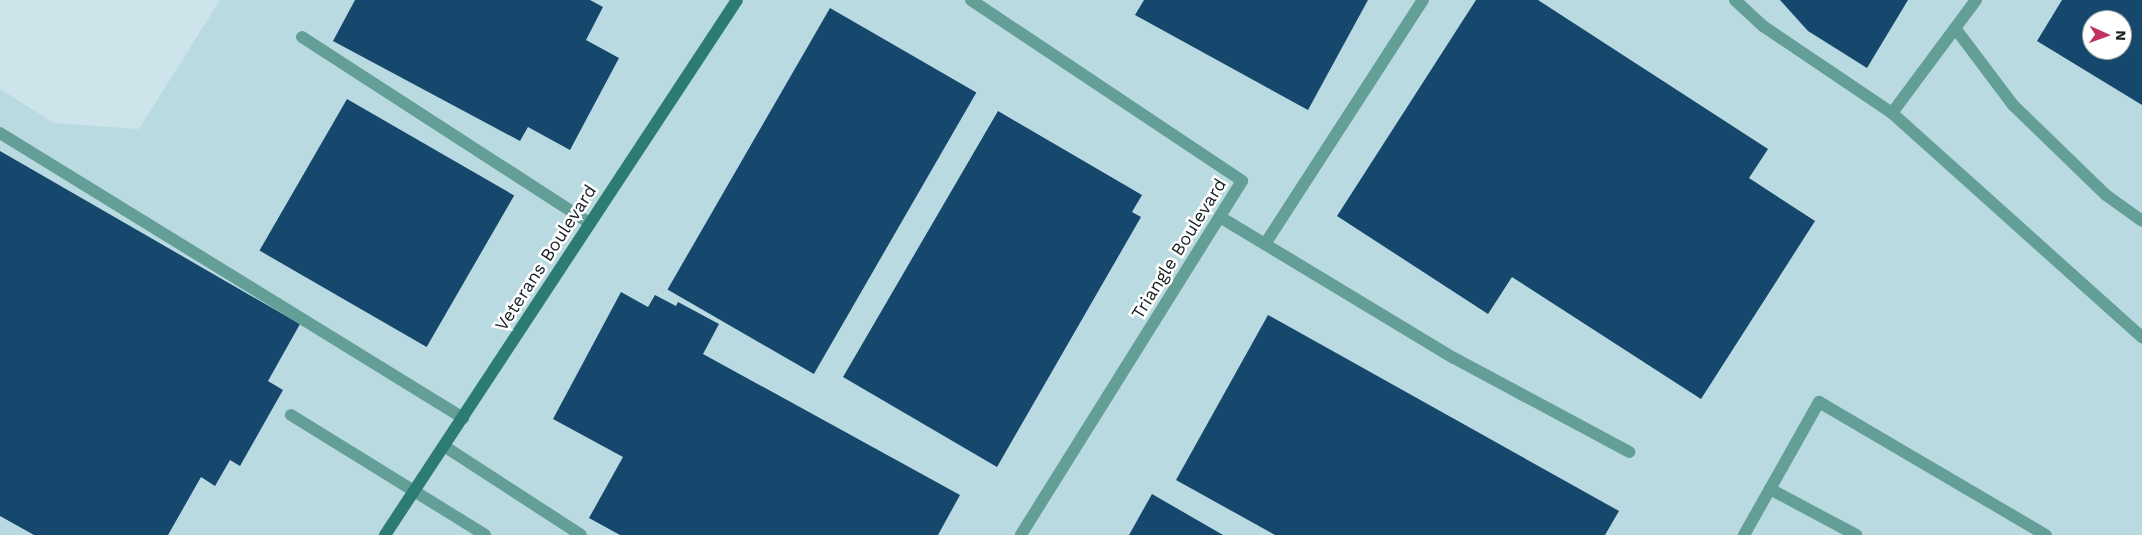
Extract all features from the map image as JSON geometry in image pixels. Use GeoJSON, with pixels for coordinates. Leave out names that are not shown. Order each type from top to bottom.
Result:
{"type":"FeatureCollection","features":[{"type":"Feature","properties":{"kind":"street","name":"Veterans Boulevard"},"geometry":{"type":"LineString","coordinates":[[384,535],[463,418],[737,0]]}},
{"type":"Feature","properties":{"kind":"street","name":"Triangle Boulevard"},"geometry":{"type":"LineString","coordinates":[[971,0],[1242,181],[1021,535]]}},
{"type":"Feature","properties":{"kind":"street"},"geometry":{"type":"LineString","coordinates":[[1265,244],[1423,0]]}},
{"type":"Feature","properties":{"kind":"street"},"geometry":{"type":"LineString","coordinates":[[1735,0],[1763,26],[1892,113],[2142,337]]}},
{"type":"Feature","properties":{"kind":"street"},"geometry":{"type":"LineString","coordinates":[[1892,113],[1976,0]]}},
{"type":"Feature","properties":{"kind":"street"},"geometry":{"type":"LineString","coordinates":[[1955,28],[2013,105],[2106,195],[2142,221]]}},
{"type":"Feature","properties":{"kind":"street"},"geometry":{"type":"LineString","coordinates":[[302,37],[590,223]]}},
{"type":"Feature","properties":{"kind":"street"},"geometry":{"type":"LineString","coordinates":[[0,133],[463,418]]}},
{"type":"Feature","properties":{"kind":"street"},"geometry":{"type":"LineString","coordinates":[[1220,217],[1454,358],[1629,452]]}},
{"type":"Feature","properties":{"kind":"street"},"geometry":{"type":"LineString","coordinates":[[1744,535],[1819,402],[2046,535]]}},
{"type":"Feature","properties":{"kind":"street"},"geometry":{"type":"LineString","coordinates":[[291,415],[416,489],[485,535]]}},
{"type":"Feature","properties":{"kind":"street"},"geometry":{"type":"LineString","coordinates":[[444,446],[581,535]]}},
{"type":"Feature","properties":{"kind":"street"},"geometry":{"type":"LineString","coordinates":[[1770,489],[1856,535]]}},
{"type":"Feature","properties":{"kind":"shaded area"},"geometry":{"type":"Polygon","coordinates":[[[220,0],[2142,0],[2142,535],[0,535],[0,89],[54,123],[139,129],[220,0]]]}},
{"type":"Feature","properties":{"kind":"building"},"geometry":{"type":"Polygon","coordinates":[[[355,0],[590,0],[603,7],[586,40],[619,58],[570,150],[528,127],[520,141],[333,41],[355,0]]]}},
{"type":"Feature","properties":{"kind":"building"},"geometry":{"type":"Polygon","coordinates":[[[1144,0],[1368,0],[1308,110],[1135,15],[1144,0]]]}},
{"type":"Feature","properties":{"kind":"building"},"geometry":{"type":"Polygon","coordinates":[[[1476,0],[1538,0],[1768,149],[1749,178],[1815,221],[1701,399],[1512,277],[1488,314],[1337,216],[1476,0]]]}},
{"type":"Feature","properties":{"kind":"building"},"geometry":{"type":"Polygon","coordinates":[[[1780,0],[1908,0],[1867,68],[1808,31],[1780,0]]]}},
{"type":"Feature","properties":{"kind":"building"},"geometry":{"type":"Polygon","coordinates":[[[2062,0],[2142,0],[2142,105],[2037,41],[2062,0]]]}},
{"type":"Feature","properties":{"kind":"building"},"geometry":{"type":"Polygon","coordinates":[[[830,8],[976,92],[814,374],[668,289],[830,8]]]}},
{"type":"Feature","properties":{"kind":"building"},"geometry":{"type":"Polygon","coordinates":[[[347,99],[514,195],[427,347],[260,251],[347,99]]]}},
{"type":"Feature","properties":{"kind":"building"},"geometry":{"type":"Polygon","coordinates":[[[998,111],[1142,195],[1132,212],[1141,217],[997,467],[843,377],[998,111]]]}},
{"type":"Feature","properties":{"kind":"building"},"geometry":{"type":"Polygon","coordinates":[[[0,151],[300,324],[268,381],[283,390],[240,466],[230,460],[215,486],[201,477],[168,535],[34,535],[0,516],[0,151]]]}},
{"type":"Feature","properties":{"kind":"building"},"geometry":{"type":"Polygon","coordinates":[[[621,292],[648,307],[655,295],[676,306],[678,302],[719,324],[703,354],[960,495],[938,535],[620,535],[589,518],[623,457],[553,419],[621,292]]]}},
{"type":"Feature","properties":{"kind":"building"},"geometry":{"type":"Polygon","coordinates":[[[1268,315],[1619,511],[1605,535],[1275,535],[1176,480],[1268,315]]]}},
{"type":"Feature","properties":{"kind":"building"},"geometry":{"type":"Polygon","coordinates":[[[1152,494],[1223,535],[1129,535],[1152,494]]]}}]}
